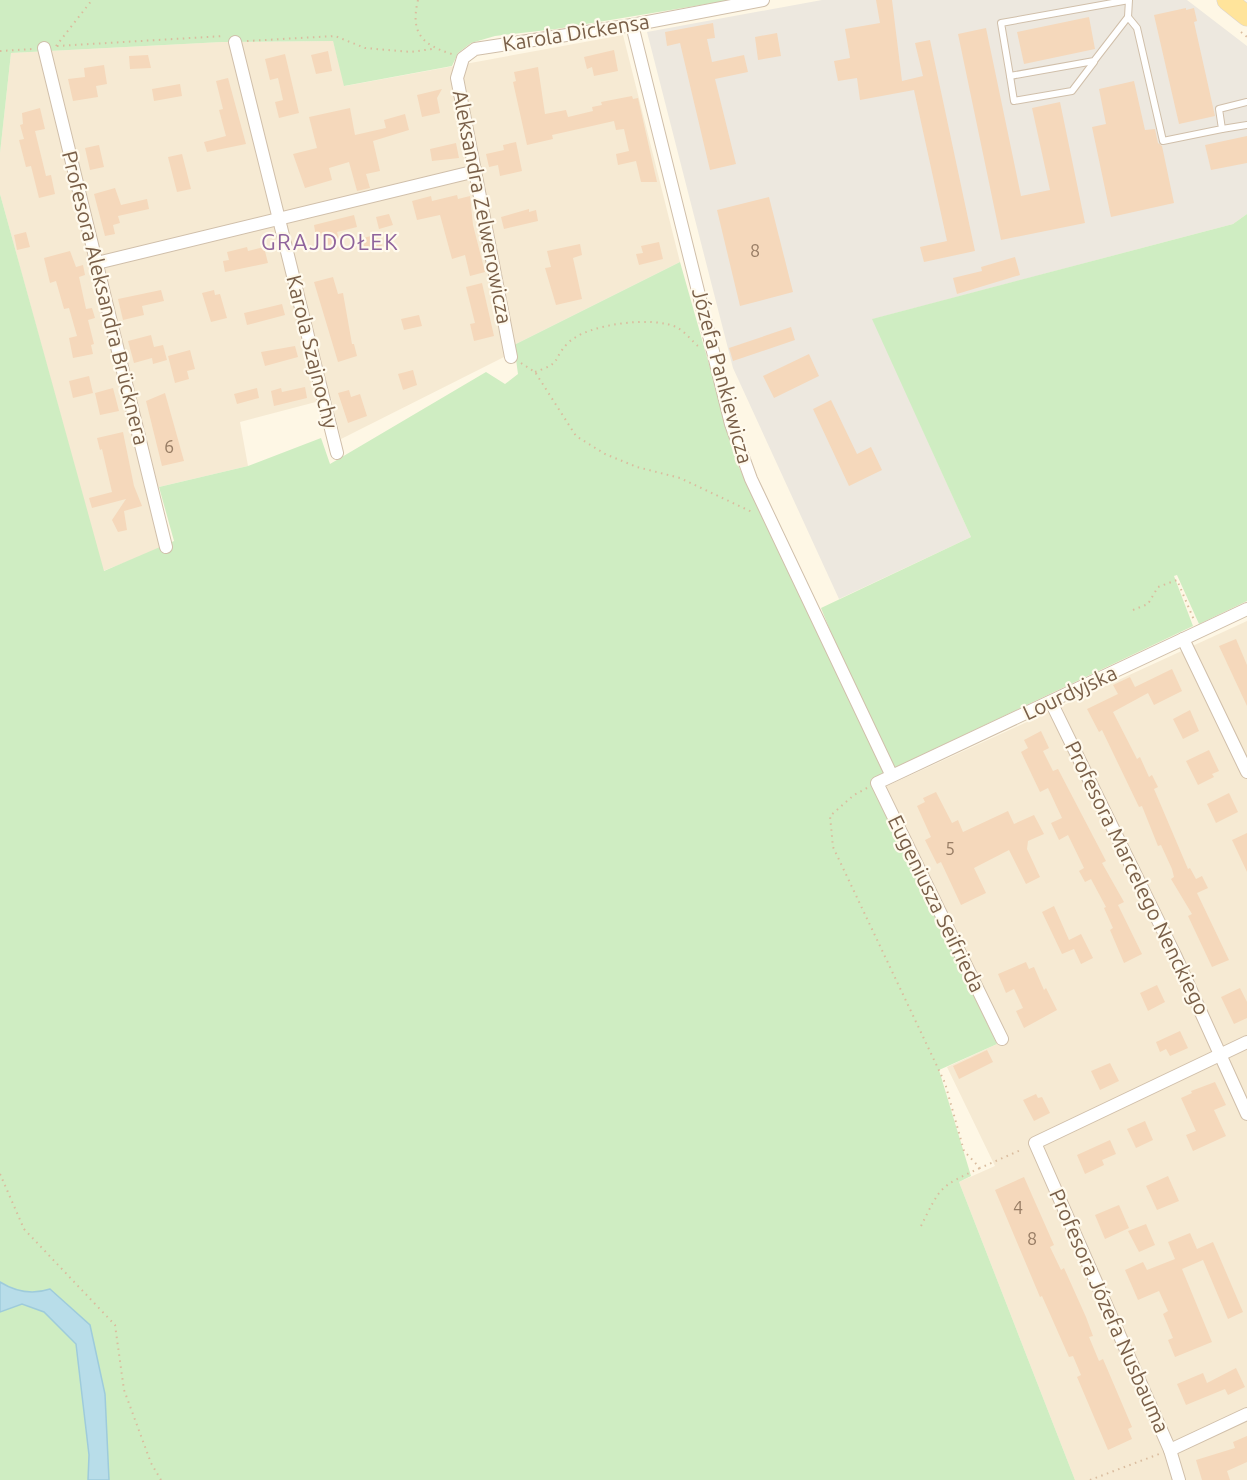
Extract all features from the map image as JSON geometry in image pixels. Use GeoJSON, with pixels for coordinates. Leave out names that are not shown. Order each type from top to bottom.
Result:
{"type":"FeatureCollection","features":[{"type":"Feature","properties":{"kind":"main road"},"geometry":{"type":"LineString","coordinates":[[1227,0],[1247,16]]}},
{"type":"Feature","properties":{"kind":"street","name":"Karola Dickensa"},"geometry":{"type":"LineString","coordinates":[[463,58],[475,49],[632,25],[763,0]]}},
{"type":"Feature","properties":{"kind":"street","name":"Józefa Pankiewicza"},"geometry":{"type":"LineString","coordinates":[[632,25],[731,424],[751,479],[891,774]]}},
{"type":"Feature","properties":{"kind":"street","name":"Karola Szajnochy"},"geometry":{"type":"LineString","coordinates":[[234,42],[337,453]]}},
{"type":"Feature","properties":{"kind":"street","name":"Profesora Aleksandra Brücknera"},"geometry":{"type":"LineString","coordinates":[[50,47],[96,263],[166,547]]}},
{"type":"Feature","properties":{"kind":"street","name":"Aleksandra Zelwerowicza"},"geometry":{"type":"LineString","coordinates":[[463,58],[458,78],[511,357]]}},
{"type":"Feature","properties":{"kind":"street"},"geometry":{"type":"LineString","coordinates":[[96,263],[476,171]]}},
{"type":"Feature","properties":{"kind":"street","name":"Lourdyjska"},"geometry":{"type":"LineString","coordinates":[[891,774],[1051,702],[1247,609]]}},
{"type":"Feature","properties":{"kind":"street"},"geometry":{"type":"LineString","coordinates":[[1183,639],[1247,772]]}},
{"type":"Feature","properties":{"kind":"street","name":"Profesora Marcelego Nenckiego"},"geometry":{"type":"LineString","coordinates":[[1051,702],[1175,955],[1247,1114]]}},
{"type":"Feature","properties":{"kind":"street"},"geometry":{"type":"LineString","coordinates":[[878,783],[891,774]]}},
{"type":"Feature","properties":{"kind":"street","name":"Eugeniusza Seifrieda"},"geometry":{"type":"LineString","coordinates":[[878,783],[1002,1039]]}},
{"type":"Feature","properties":{"kind":"street"},"geometry":{"type":"LineString","coordinates":[[1221,1055],[1247,1042]]}},
{"type":"Feature","properties":{"kind":"street","name":"Profesora Józefa Nusbauma"},"geometry":{"type":"LineString","coordinates":[[1179,1480],[1170,1450],[1035,1143],[1221,1055]]}},
{"type":"Feature","properties":{"kind":"street"},"geometry":{"type":"LineString","coordinates":[[1170,1450],[1247,1414]]}},
{"type":"Feature","properties":{"kind":"lane"},"geometry":{"type":"LineString","coordinates":[[1129,0],[1128,17],[1072,91],[1014,101],[1002,22],[1129,0]]}},
{"type":"Feature","properties":{"kind":"lane"},"geometry":{"type":"LineString","coordinates":[[1128,17],[1137,28],[1163,141],[1247,125]]}},
{"type":"Feature","properties":{"kind":"lane"},"geometry":{"type":"LineString","coordinates":[[1010,76],[1094,61]]}},
{"type":"Feature","properties":{"kind":"lane"},"geometry":{"type":"LineString","coordinates":[[1222,129],[1219,109],[1247,102]]}},
{"type":"Feature","properties":{"kind":"path"},"geometry":{"type":"LineString","coordinates":[[0,51],[50,47],[92,0]]}},
{"type":"Feature","properties":{"kind":"path"},"geometry":{"type":"LineString","coordinates":[[418,0],[416,26],[421,39],[432,49],[463,58]]}},
{"type":"Feature","properties":{"kind":"path"},"geometry":{"type":"LineString","coordinates":[[535,372],[553,366],[568,342],[592,329],[615,323],[649,323],[677,327],[706,356],[714,356]]}},
{"type":"Feature","properties":{"kind":"path"},"geometry":{"type":"LineString","coordinates":[[511,357],[535,372],[576,435],[605,454],[636,467],[680,478],[771,521]]}},
{"type":"Feature","properties":{"kind":"path"},"geometry":{"type":"LineString","coordinates":[[1133,610],[1148,604],[1158,587],[1177,580],[1200,631]]}},
{"type":"Feature","properties":{"kind":"path"},"geometry":{"type":"LineString","coordinates":[[878,783],[854,795],[830,816],[833,847],[945,1083],[964,1151],[980,1168]]}},
{"type":"Feature","properties":{"kind":"path"},"geometry":{"type":"LineString","coordinates":[[921,1226],[939,1191],[946,1184],[1011,1154]]}},
{"type":"Feature","properties":{"kind":"path"},"geometry":{"type":"LineString","coordinates":[[0,1174],[24,1229],[116,1326],[124,1390],[151,1463],[161,1480]]}},
{"type":"Feature","properties":{"kind":"path"},"geometry":{"type":"LineString","coordinates":[[1090,1480],[1170,1450]]}},
{"type":"Feature","properties":{"kind":"shaded area"},"geometry":{"type":"Polygon","coordinates":[[[822,0],[1187,0],[1247,46],[1247,214],[1233,224],[873,319],[971,537],[839,599],[733,368],[647,32],[822,0]]]}},
{"type":"Feature","properties":{"kind":"shaded area"},"geometry":{"type":"Polygon","coordinates":[[[623,35],[680,262],[514,345],[504,357],[341,439],[331,398],[240,422],[248,466],[146,490],[162,548],[103,571],[0,194],[0,153],[11,53],[222,42],[333,41],[345,86],[623,35]]]}},
{"type":"Feature","properties":{"kind":"shaded area"},"geometry":{"type":"Polygon","coordinates":[[[1247,621],[1247,1480],[1075,1480],[959,1182],[995,1166],[947,1067],[1008,1039],[885,787],[1247,621]]]}},
{"type":"Feature","properties":{"kind":"green space"},"geometry":{"type":"Polygon","coordinates":[[[0,0],[731,0],[556,29],[495,36],[471,43],[458,53],[452,66],[344,86],[333,41],[222,42],[11,53],[0,153],[0,0]]]}},
{"type":"Feature","properties":{"kind":"green space"},"geometry":{"type":"Polygon","coordinates":[[[0,194],[104,571],[174,541],[159,487],[248,466],[321,438],[330,464],[486,372],[505,384],[518,374],[514,345],[680,262],[737,463],[766,525],[836,645],[821,608],[971,537],[872,319],[1233,224],[1247,214],[1247,601],[1199,624],[1177,575],[1174,576],[1193,626],[871,779],[997,1044],[939,1070],[971,1176],[959,1182],[1075,1480],[109,1480],[89,1405],[89,1475],[96,1480],[0,1480],[0,194]]]}},
{"type":"Feature","properties":{"kind":"water"},"geometry":{"type":"Polygon","coordinates":[[[0,1282],[24,1291],[37,1292],[50,1289],[90,1325],[105,1394],[109,1480],[88,1480],[89,1455],[76,1344],[44,1312],[22,1304],[0,1312],[0,1282]]]}},
{"type":"Feature","properties":{"kind":"building"},"geometry":{"type":"Polygon","coordinates":[[[876,0],[892,0],[902,81],[923,76],[915,43],[930,40],[975,251],[924,262],[920,247],[947,241],[914,90],[860,100],[857,78],[838,81],[834,61],[850,58],[845,29],[880,23],[876,0]]]}},
{"type":"Feature","properties":{"kind":"building"},"geometry":{"type":"Polygon","coordinates":[[[1186,8],[1186,10],[1194,8],[1197,21],[1194,22],[1215,116],[1179,124],[1154,15],[1186,8]]]}},
{"type":"Feature","properties":{"kind":"building"},"geometry":{"type":"Polygon","coordinates":[[[1089,17],[1095,49],[1024,64],[1017,32],[1089,17]]]}},
{"type":"Feature","properties":{"kind":"building"},"geometry":{"type":"Polygon","coordinates":[[[713,23],[715,38],[707,39],[712,62],[744,55],[748,72],[715,79],[736,164],[710,170],[680,43],[667,46],[665,32],[713,23]]]}},
{"type":"Feature","properties":{"kind":"building"},"geometry":{"type":"Polygon","coordinates":[[[986,28],[1021,196],[1050,190],[1032,108],[1060,102],[1085,223],[1001,240],[958,34],[986,28]]]}},
{"type":"Feature","properties":{"kind":"building"},"geometry":{"type":"Polygon","coordinates":[[[777,33],[781,56],[758,60],[755,37],[777,33]]]}},
{"type":"Feature","properties":{"kind":"building"},"geometry":{"type":"Polygon","coordinates":[[[614,50],[618,71],[594,76],[592,67],[587,69],[584,57],[614,50]]]}},
{"type":"Feature","properties":{"kind":"building"},"geometry":{"type":"Polygon","coordinates":[[[328,51],[332,71],[316,74],[311,55],[328,51]]]}},
{"type":"Feature","properties":{"kind":"building"},"geometry":{"type":"Polygon","coordinates":[[[285,54],[299,113],[279,118],[275,102],[283,100],[278,78],[270,80],[265,59],[285,54]]]}},
{"type":"Feature","properties":{"kind":"building"},"geometry":{"type":"Polygon","coordinates":[[[148,55],[151,68],[130,69],[129,56],[148,55]]]}},
{"type":"Feature","properties":{"kind":"building"},"geometry":{"type":"Polygon","coordinates":[[[104,65],[107,84],[96,86],[98,97],[73,101],[68,79],[85,77],[84,68],[104,65]]]}},
{"type":"Feature","properties":{"kind":"building"},"geometry":{"type":"Polygon","coordinates":[[[538,67],[545,114],[566,110],[568,117],[593,111],[592,107],[602,105],[601,102],[632,96],[633,99],[638,98],[657,182],[641,182],[636,161],[618,165],[616,154],[629,151],[624,129],[616,130],[614,121],[552,135],[553,139],[527,145],[513,82],[516,81],[514,72],[538,67]]]}},
{"type":"Feature","properties":{"kind":"building"},"geometry":{"type":"Polygon","coordinates":[[[228,78],[246,144],[207,152],[204,142],[226,136],[219,110],[223,109],[216,81],[228,78]]]}},
{"type":"Feature","properties":{"kind":"building"},"geometry":{"type":"Polygon","coordinates":[[[1134,81],[1145,130],[1155,129],[1158,143],[1162,146],[1174,203],[1111,217],[1092,127],[1106,124],[1099,89],[1134,81]]]}},
{"type":"Feature","properties":{"kind":"building"},"geometry":{"type":"Polygon","coordinates":[[[180,84],[182,96],[154,101],[152,89],[180,84]]]}},
{"type":"Feature","properties":{"kind":"building"},"geometry":{"type":"Polygon","coordinates":[[[442,89],[437,98],[440,113],[422,117],[417,95],[442,89]]]}},
{"type":"Feature","properties":{"kind":"building"},"geometry":{"type":"Polygon","coordinates":[[[40,108],[45,129],[35,131],[46,176],[51,175],[55,194],[39,198],[31,166],[26,167],[19,140],[24,139],[20,125],[23,124],[22,113],[40,108]]]}},
{"type":"Feature","properties":{"kind":"building"},"geometry":{"type":"Polygon","coordinates":[[[350,108],[355,135],[386,128],[384,120],[405,114],[409,130],[373,141],[380,171],[366,174],[370,188],[357,191],[349,162],[329,168],[332,180],[305,188],[293,154],[317,148],[309,117],[350,108]]]}},
{"type":"Feature","properties":{"kind":"building"},"geometry":{"type":"Polygon","coordinates":[[[1247,136],[1247,163],[1211,170],[1205,145],[1247,136]]]}},
{"type":"Feature","properties":{"kind":"building"},"geometry":{"type":"Polygon","coordinates":[[[516,142],[522,171],[500,176],[498,165],[489,167],[486,154],[504,150],[503,145],[516,142]]]}},
{"type":"Feature","properties":{"kind":"building"},"geometry":{"type":"Polygon","coordinates":[[[456,143],[459,158],[432,161],[430,149],[456,143]]]}},
{"type":"Feature","properties":{"kind":"building"},"geometry":{"type":"Polygon","coordinates":[[[99,145],[104,167],[90,170],[85,148],[99,145]]]}},
{"type":"Feature","properties":{"kind":"building"},"geometry":{"type":"Polygon","coordinates":[[[182,154],[191,189],[177,192],[168,157],[182,154]]]}},
{"type":"Feature","properties":{"kind":"building"},"geometry":{"type":"Polygon","coordinates":[[[115,188],[121,205],[147,199],[149,209],[118,216],[120,223],[113,225],[115,234],[105,236],[94,194],[115,188]]]}},
{"type":"Feature","properties":{"kind":"building"},"geometry":{"type":"Polygon","coordinates":[[[457,195],[458,199],[470,196],[473,225],[485,272],[470,276],[465,255],[452,259],[440,215],[417,220],[412,201],[431,196],[432,201],[457,195]]]}},
{"type":"Feature","properties":{"kind":"building"},"geometry":{"type":"Polygon","coordinates":[[[769,197],[793,292],[740,306],[717,210],[769,197]]]}},
{"type":"Feature","properties":{"kind":"building"},"geometry":{"type":"Polygon","coordinates":[[[529,209],[529,212],[536,210],[538,221],[504,229],[501,217],[529,209]]]}},
{"type":"Feature","properties":{"kind":"building"},"geometry":{"type":"Polygon","coordinates":[[[389,214],[393,225],[379,229],[376,217],[389,214]]]}},
{"type":"Feature","properties":{"kind":"building"},"geometry":{"type":"Polygon","coordinates":[[[354,215],[357,227],[337,232],[340,243],[328,245],[326,235],[316,237],[314,225],[354,215]]]}},
{"type":"Feature","properties":{"kind":"building"},"geometry":{"type":"Polygon","coordinates":[[[26,232],[30,247],[17,250],[14,235],[26,232]]]}},
{"type":"Feature","properties":{"kind":"building"},"geometry":{"type":"Polygon","coordinates":[[[379,234],[382,247],[362,251],[359,239],[379,234]]]}},
{"type":"Feature","properties":{"kind":"building"},"geometry":{"type":"Polygon","coordinates":[[[659,242],[663,259],[639,265],[636,254],[643,253],[641,246],[659,242]]]}},
{"type":"Feature","properties":{"kind":"building"},"geometry":{"type":"Polygon","coordinates":[[[580,244],[582,255],[573,258],[582,299],[556,305],[545,268],[551,267],[547,251],[580,244]]]}},
{"type":"Feature","properties":{"kind":"building"},"geometry":{"type":"Polygon","coordinates":[[[247,247],[248,251],[264,247],[268,263],[225,272],[223,261],[229,260],[227,252],[247,247]]]}},
{"type":"Feature","properties":{"kind":"building"},"geometry":{"type":"Polygon","coordinates":[[[70,251],[76,267],[83,265],[85,275],[79,277],[86,309],[92,308],[95,318],[88,320],[94,344],[91,345],[93,354],[73,358],[69,338],[77,336],[69,308],[64,309],[56,281],[50,283],[44,258],[70,251]]]}},
{"type":"Feature","properties":{"kind":"building"},"geometry":{"type":"Polygon","coordinates":[[[1015,257],[1020,275],[957,294],[953,278],[982,271],[981,267],[1015,257]]]}},
{"type":"Feature","properties":{"kind":"building"},"geometry":{"type":"Polygon","coordinates":[[[333,277],[338,294],[343,293],[352,344],[354,344],[357,356],[338,362],[314,282],[333,277]]]}},
{"type":"Feature","properties":{"kind":"building"},"geometry":{"type":"Polygon","coordinates":[[[482,283],[494,336],[474,341],[470,324],[475,323],[466,287],[482,283]]]}},
{"type":"Feature","properties":{"kind":"building"},"geometry":{"type":"Polygon","coordinates":[[[161,290],[164,301],[142,306],[144,315],[123,320],[118,299],[161,290]]]}},
{"type":"Feature","properties":{"kind":"building"},"geometry":{"type":"Polygon","coordinates":[[[214,290],[215,295],[220,294],[227,318],[211,322],[202,293],[214,290]]]}},
{"type":"Feature","properties":{"kind":"building"},"geometry":{"type":"Polygon","coordinates":[[[282,304],[285,315],[247,325],[244,313],[282,304]]]}},
{"type":"Feature","properties":{"kind":"building"},"geometry":{"type":"Polygon","coordinates":[[[419,315],[422,326],[404,330],[401,319],[419,315]]]}},
{"type":"Feature","properties":{"kind":"building"},"geometry":{"type":"Polygon","coordinates":[[[791,327],[795,340],[733,361],[729,348],[791,327]]]}},
{"type":"Feature","properties":{"kind":"building"},"geometry":{"type":"Polygon","coordinates":[[[151,335],[154,347],[163,345],[167,360],[153,364],[152,358],[134,363],[128,341],[151,335]]]}},
{"type":"Feature","properties":{"kind":"building"},"geometry":{"type":"Polygon","coordinates":[[[295,346],[298,357],[265,366],[261,352],[295,346]]]}},
{"type":"Feature","properties":{"kind":"building"},"geometry":{"type":"Polygon","coordinates":[[[190,350],[195,369],[187,371],[189,379],[175,383],[168,356],[190,350]]]}},
{"type":"Feature","properties":{"kind":"building"},"geometry":{"type":"Polygon","coordinates":[[[809,354],[819,376],[774,398],[763,376],[809,354]]]}},
{"type":"Feature","properties":{"kind":"building"},"geometry":{"type":"Polygon","coordinates":[[[413,370],[417,385],[403,390],[398,374],[413,370]]]}},
{"type":"Feature","properties":{"kind":"building"},"geometry":{"type":"Polygon","coordinates":[[[89,376],[93,393],[73,398],[69,381],[89,376]]]}},
{"type":"Feature","properties":{"kind":"building"},"geometry":{"type":"Polygon","coordinates":[[[305,387],[307,398],[274,406],[271,391],[281,388],[282,392],[305,387]]]}},
{"type":"Feature","properties":{"kind":"building"},"geometry":{"type":"Polygon","coordinates":[[[113,388],[119,411],[100,415],[95,393],[113,388]]]}},
{"type":"Feature","properties":{"kind":"building"},"geometry":{"type":"Polygon","coordinates":[[[257,388],[259,398],[237,404],[234,394],[257,388]]]}},
{"type":"Feature","properties":{"kind":"building"},"geometry":{"type":"Polygon","coordinates":[[[349,390],[351,397],[360,394],[367,416],[348,423],[338,393],[349,390]]]}},
{"type":"Feature","properties":{"kind":"building"},"geometry":{"type":"Polygon","coordinates":[[[165,393],[184,461],[162,466],[146,401],[165,393]]]}},
{"type":"Feature","properties":{"kind":"building"},"geometry":{"type":"Polygon","coordinates":[[[831,400],[857,454],[871,447],[882,470],[849,486],[813,409],[831,400]]]}},
{"type":"Feature","properties":{"kind":"building"},"geometry":{"type":"Polygon","coordinates":[[[123,432],[134,486],[142,506],[124,511],[127,530],[118,532],[112,520],[126,499],[92,508],[89,498],[112,492],[102,449],[100,450],[97,438],[123,432]]]}},
{"type":"Feature","properties":{"kind":"building"},"geometry":{"type":"Polygon","coordinates":[[[1236,639],[1247,665],[1247,706],[1219,646],[1236,639]]]}},
{"type":"Feature","properties":{"kind":"building"},"geometry":{"type":"Polygon","coordinates":[[[1172,669],[1182,691],[1154,705],[1148,693],[1113,712],[1137,759],[1140,757],[1149,777],[1152,775],[1158,787],[1154,789],[1188,869],[1190,868],[1196,879],[1202,876],[1208,888],[1197,893],[1229,960],[1212,967],[1188,916],[1192,914],[1171,879],[1174,877],[1172,869],[1161,845],[1158,846],[1142,806],[1139,807],[1102,730],[1099,732],[1087,709],[1118,694],[1113,685],[1130,677],[1135,687],[1172,669]]]}},
{"type":"Feature","properties":{"kind":"building"},"geometry":{"type":"Polygon","coordinates":[[[1190,710],[1199,731],[1183,739],[1173,719],[1190,710]]]}},
{"type":"Feature","properties":{"kind":"building"},"geometry":{"type":"Polygon","coordinates":[[[1041,731],[1049,748],[1043,751],[1053,771],[1058,769],[1106,861],[1102,863],[1124,902],[1118,905],[1142,954],[1124,963],[1110,930],[1113,928],[1104,908],[1106,907],[1091,879],[1085,882],[1079,871],[1084,868],[1068,835],[1059,840],[1051,823],[1062,818],[1048,788],[1040,792],[1021,752],[1028,748],[1024,740],[1041,731]]]}},
{"type":"Feature","properties":{"kind":"building"},"geometry":{"type":"Polygon","coordinates":[[[1209,750],[1219,771],[1212,774],[1214,777],[1198,785],[1186,761],[1209,750]]]}},
{"type":"Feature","properties":{"kind":"building"},"geometry":{"type":"Polygon","coordinates":[[[936,792],[952,823],[958,820],[963,832],[1008,811],[1014,824],[1034,815],[1044,834],[1028,841],[1027,849],[1040,877],[1026,884],[1009,850],[974,868],[986,893],[961,905],[941,862],[937,864],[925,840],[931,837],[917,806],[925,802],[923,798],[936,792]]]}},
{"type":"Feature","properties":{"kind":"building"},"geometry":{"type":"Polygon","coordinates":[[[1229,793],[1238,812],[1216,823],[1207,804],[1229,793]]]}},
{"type":"Feature","properties":{"kind":"building"},"geometry":{"type":"Polygon","coordinates":[[[1247,833],[1247,872],[1232,840],[1247,833]]]}},
{"type":"Feature","properties":{"kind":"building"},"geometry":{"type":"Polygon","coordinates":[[[1054,906],[1069,940],[1081,934],[1093,958],[1081,964],[1074,949],[1062,954],[1042,912],[1054,906]]]}},
{"type":"Feature","properties":{"kind":"building"},"geometry":{"type":"Polygon","coordinates":[[[1026,962],[1029,969],[1034,967],[1044,990],[1046,988],[1057,1010],[1024,1028],[1016,1011],[1023,1008],[1014,989],[1006,993],[998,974],[1026,962]]]}},
{"type":"Feature","properties":{"kind":"building"},"geometry":{"type":"Polygon","coordinates":[[[1157,985],[1165,1002],[1148,1011],[1140,993],[1157,985]]]}},
{"type":"Feature","properties":{"kind":"building"},"geometry":{"type":"Polygon","coordinates":[[[1240,988],[1247,1002],[1247,1018],[1234,1024],[1221,997],[1240,988]]]}},
{"type":"Feature","properties":{"kind":"building"},"geometry":{"type":"Polygon","coordinates":[[[1180,1031],[1188,1048],[1170,1056],[1166,1049],[1160,1052],[1156,1042],[1180,1031]]]}},
{"type":"Feature","properties":{"kind":"building"},"geometry":{"type":"Polygon","coordinates":[[[987,1050],[993,1062],[959,1079],[953,1066],[987,1050]]]}},
{"type":"Feature","properties":{"kind":"building"},"geometry":{"type":"Polygon","coordinates":[[[1110,1063],[1119,1081],[1100,1090],[1091,1071],[1110,1063]]]}},
{"type":"Feature","properties":{"kind":"building"},"geometry":{"type":"Polygon","coordinates":[[[1215,1082],[1226,1105],[1214,1110],[1226,1136],[1193,1151],[1186,1135],[1196,1131],[1181,1098],[1192,1093],[1191,1091],[1215,1082]]]}},
{"type":"Feature","properties":{"kind":"building"},"geometry":{"type":"Polygon","coordinates":[[[1036,1094],[1038,1098],[1042,1097],[1050,1113],[1034,1121],[1023,1100],[1036,1094]]]}},
{"type":"Feature","properties":{"kind":"building"},"geometry":{"type":"Polygon","coordinates":[[[1145,1121],[1153,1140],[1136,1148],[1127,1129],[1145,1121]]]}},
{"type":"Feature","properties":{"kind":"building"},"geometry":{"type":"Polygon","coordinates":[[[1110,1140],[1116,1154],[1102,1160],[1104,1165],[1085,1174],[1077,1155],[1110,1140]]]}},
{"type":"Feature","properties":{"kind":"building"},"geometry":{"type":"Polygon","coordinates":[[[1168,1176],[1179,1201],[1157,1210],[1146,1186],[1168,1176]]]}},
{"type":"Feature","properties":{"kind":"building"},"geometry":{"type":"Polygon","coordinates":[[[1024,1177],[1054,1245],[1050,1247],[1061,1270],[1064,1268],[1086,1317],[1093,1336],[1089,1337],[1099,1361],[1103,1359],[1132,1427],[1128,1429],[1132,1439],[1108,1450],[1077,1377],[1081,1375],[1073,1356],[1069,1357],[1042,1296],[1040,1297],[995,1190],[1024,1177]]]}},
{"type":"Feature","properties":{"kind":"building"},"geometry":{"type":"Polygon","coordinates":[[[1119,1205],[1129,1228],[1105,1239],[1095,1215],[1119,1205]]]}},
{"type":"Feature","properties":{"kind":"building"},"geometry":{"type":"Polygon","coordinates":[[[1146,1224],[1155,1245],[1139,1252],[1128,1231],[1146,1224]]]}},
{"type":"Feature","properties":{"kind":"building"},"geometry":{"type":"Polygon","coordinates":[[[1190,1233],[1197,1249],[1213,1242],[1243,1312],[1228,1319],[1203,1260],[1182,1269],[1212,1342],[1175,1357],[1168,1340],[1173,1338],[1163,1314],[1168,1311],[1159,1291],[1138,1300],[1125,1270],[1143,1262],[1147,1270],[1175,1259],[1168,1242],[1190,1233]]]}},
{"type":"Feature","properties":{"kind":"building"},"geometry":{"type":"Polygon","coordinates":[[[1236,1368],[1245,1387],[1228,1395],[1225,1389],[1186,1405],[1177,1384],[1203,1373],[1207,1383],[1236,1368]]]}},
{"type":"Feature","properties":{"kind":"building"},"geometry":{"type":"Polygon","coordinates":[[[1247,1436],[1247,1462],[1227,1471],[1230,1480],[1202,1480],[1196,1460],[1235,1448],[1233,1442],[1247,1436]]]}},
{"type":"Feature","properties":{"kind":"district","name":"GRAJDOŁEK"},"geometry":{"type":"Point","coordinates":[330,242]}}]}
